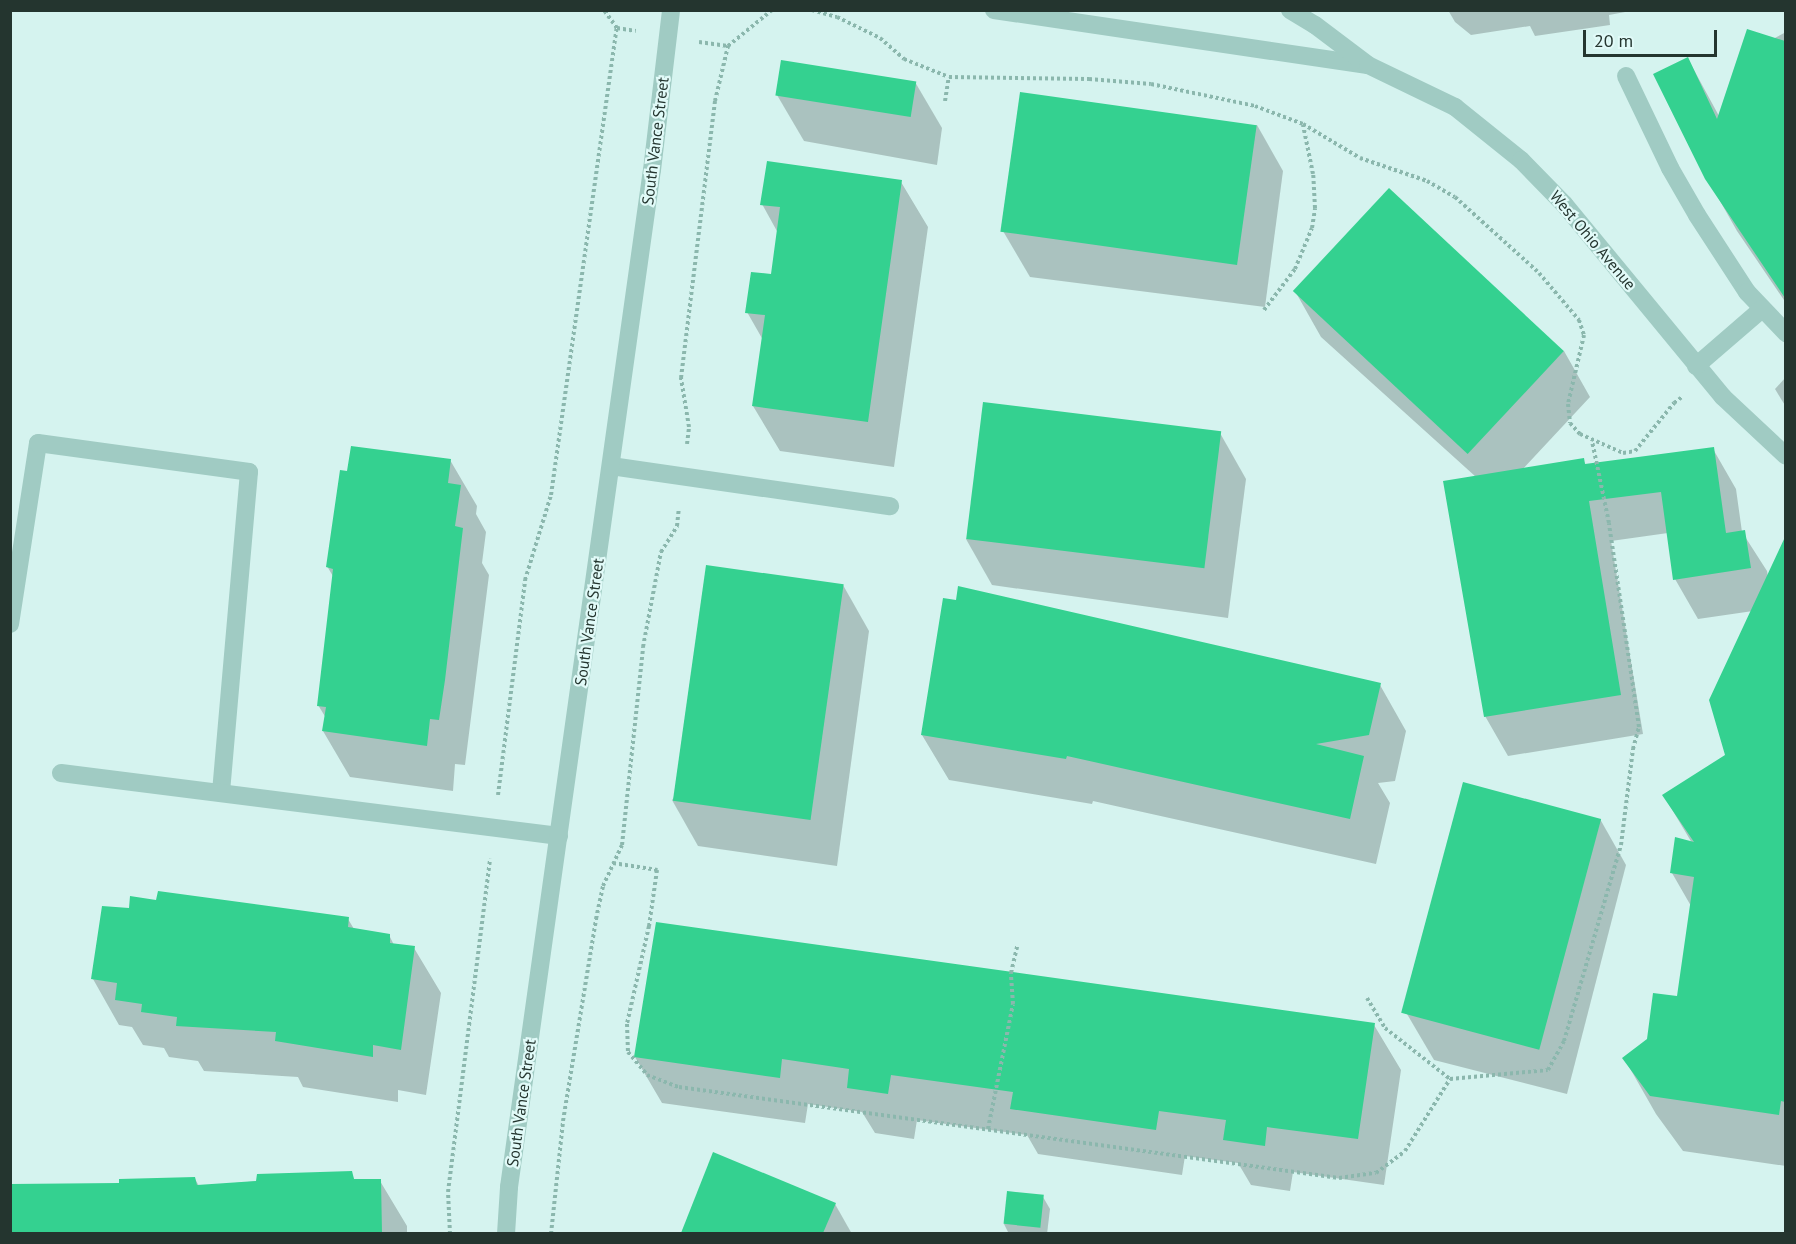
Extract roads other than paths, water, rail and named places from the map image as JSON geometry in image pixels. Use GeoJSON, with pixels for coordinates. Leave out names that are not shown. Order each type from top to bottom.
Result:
{"type":"FeatureCollection","features":[{"type":"Feature","properties":{"kind":"street","name":"South Vance Street"},"geometry":{"type":"LineString","coordinates":[[506,1233],[509,1187],[652,170],[671,10]]}},
{"type":"Feature","properties":{"kind":"street","name":"West Ohio Avenue"},"geometry":{"type":"LineString","coordinates":[[994,10],[1368,65]]}},
{"type":"Feature","properties":{"kind":"street","name":"West Ohio Avenue"},"geometry":{"type":"LineString","coordinates":[[1290,10],[1315,25],[1368,65],[1455,107],[1521,160],[1564,204],[1702,373],[1759,434],[1785,456]]}},
{"type":"Feature","properties":{"kind":"street"},"geometry":{"type":"LineString","coordinates":[[1626,76],[1670,168],[1724,259],[1762,309],[1785,333]]}},
{"type":"Feature","properties":{"kind":"street"},"geometry":{"type":"LineString","coordinates":[[1702,373],[1762,309]]}},
{"type":"Feature","properties":{"kind":"street"},"geometry":{"type":"LineString","coordinates":[[10,624],[38,443],[249,472],[220,793]]}},
{"type":"Feature","properties":{"kind":"street"},"geometry":{"type":"LineString","coordinates":[[611,466],[890,506]]}},
{"type":"Feature","properties":{"kind":"street"},"geometry":{"type":"LineString","coordinates":[[60,772],[559,836]]}}]}
